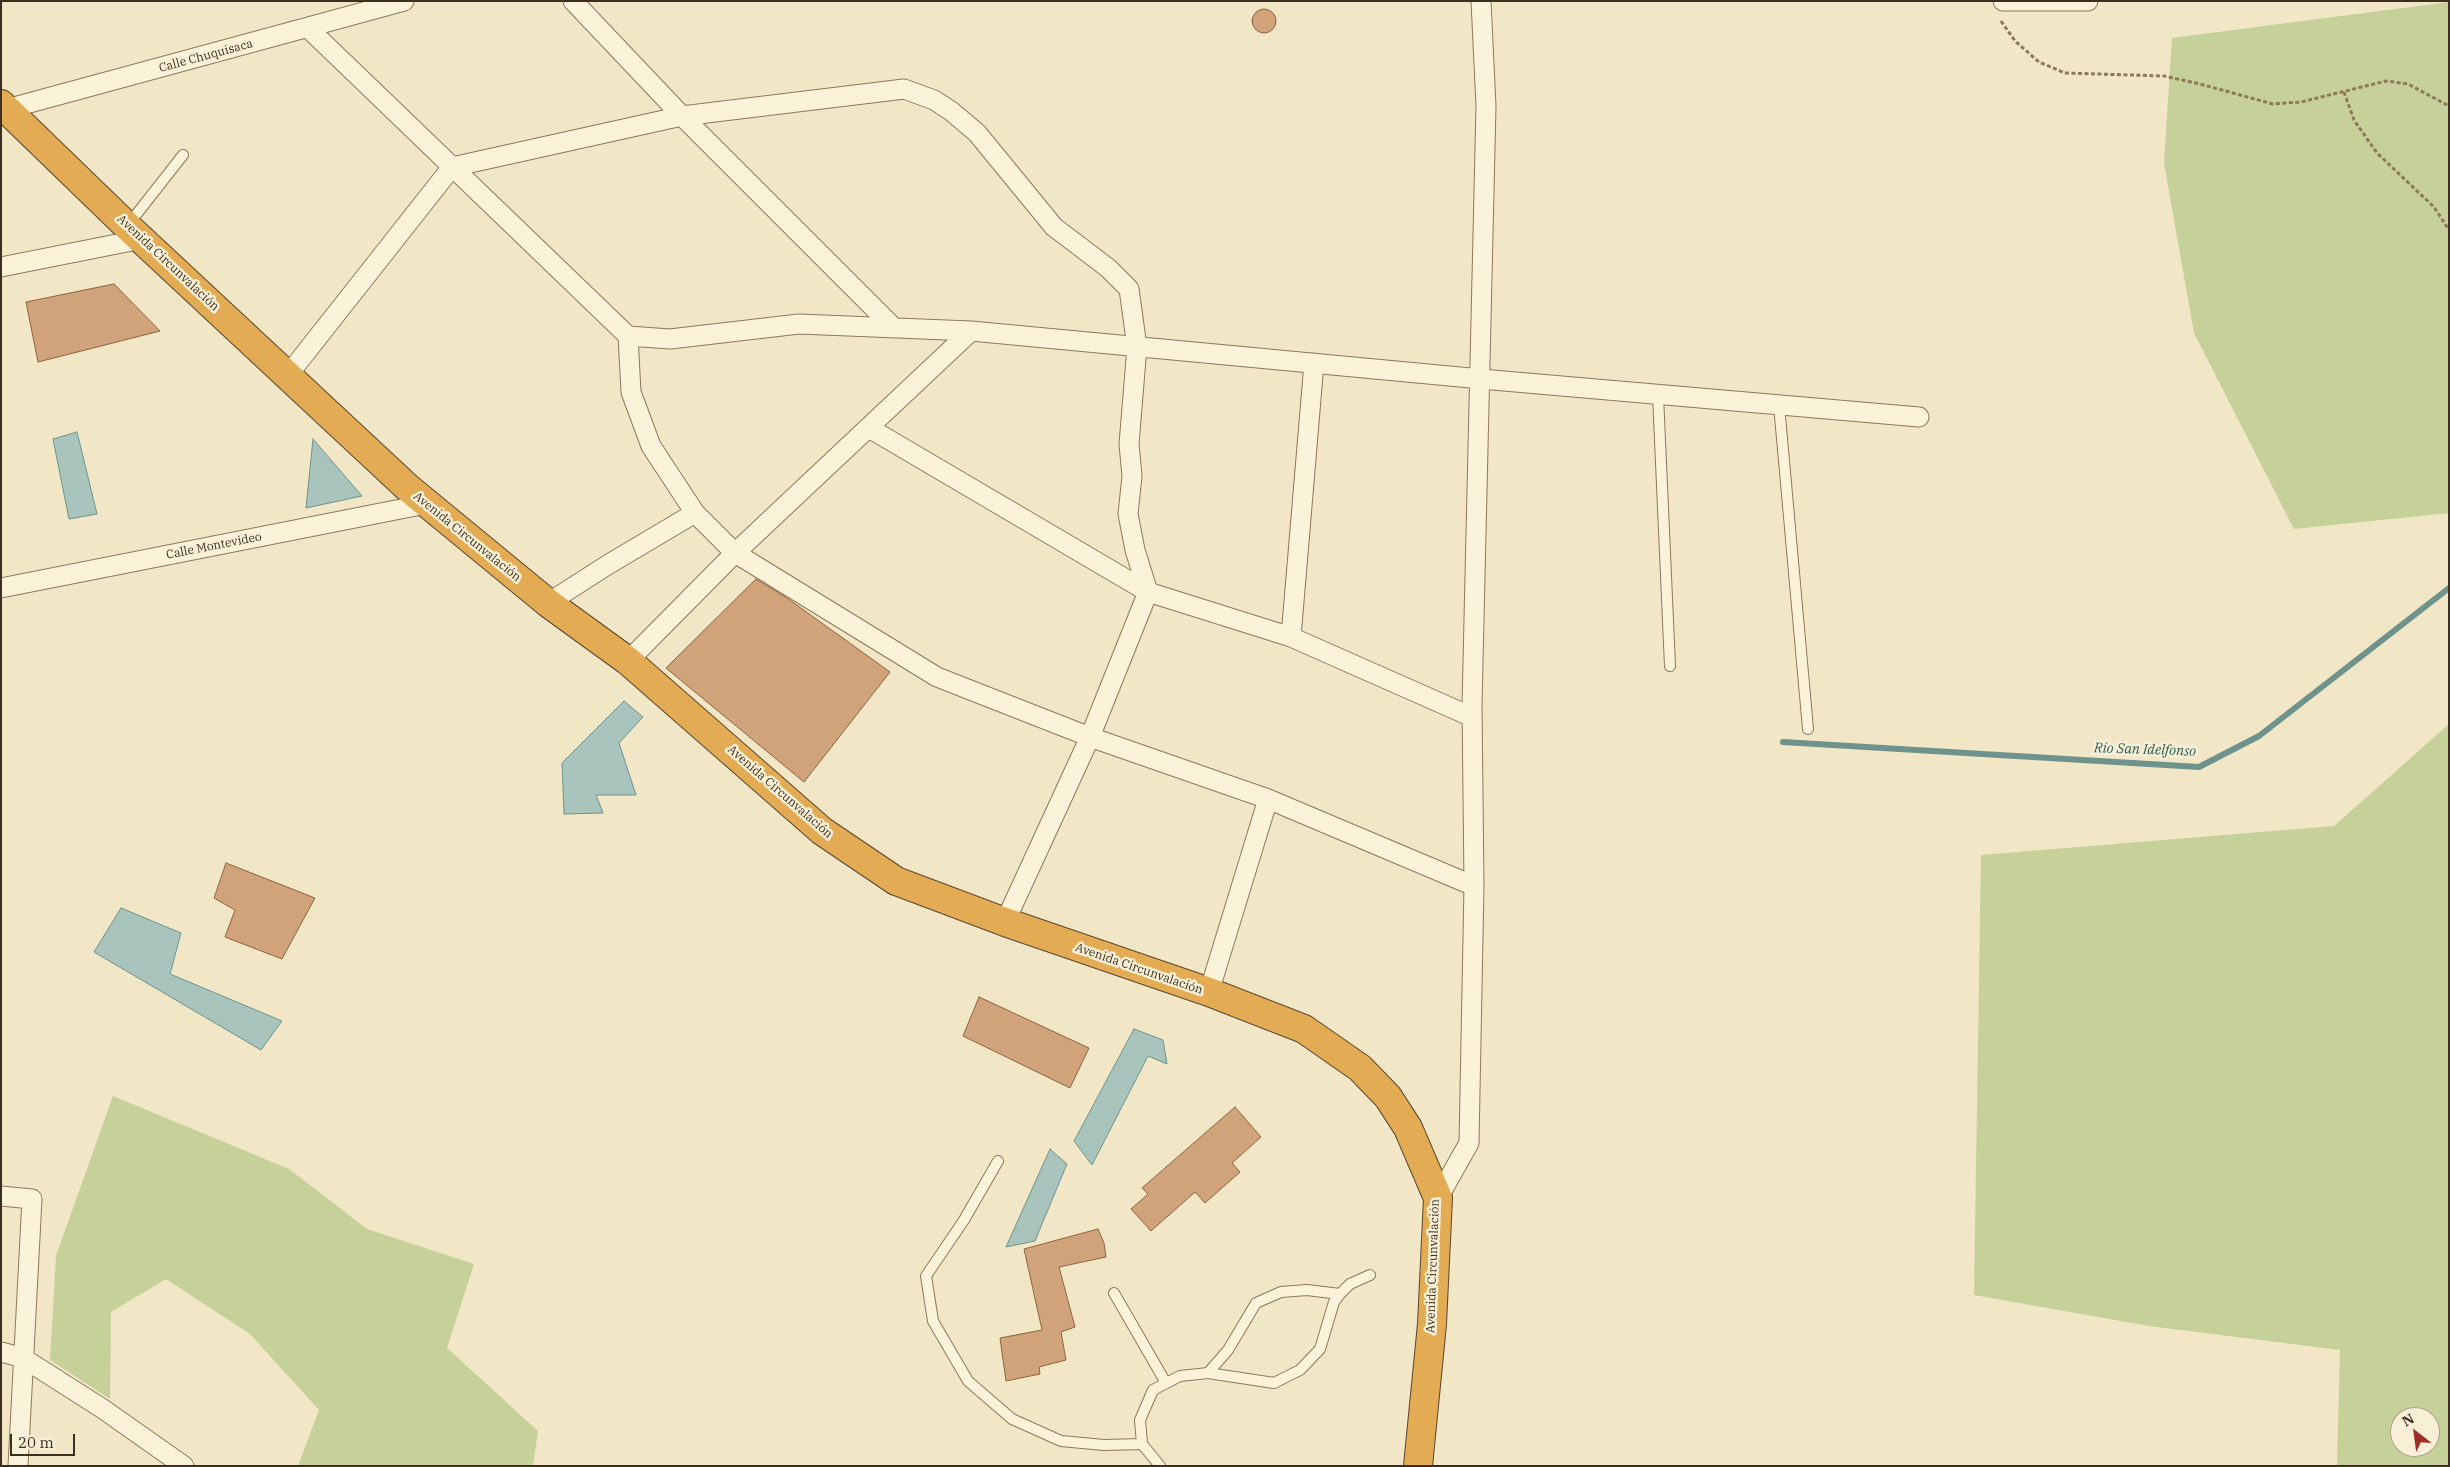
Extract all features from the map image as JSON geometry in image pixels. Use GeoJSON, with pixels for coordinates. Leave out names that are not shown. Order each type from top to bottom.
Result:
{"type":"FeatureCollection","features":[{"type":"Feature","properties":{"kind":"highway","name":"Avenida Circunvalación"},"geometry":{"type":"LineString","coordinates":[[4,107],[426,504],[548,603],[628,661],[822,831],[896,881],[1005,922],[1209,992],[1304,1030],[1360,1068],[1388,1097],[1408,1128],[1438,1198],[1432,1324],[1418,1466]]}},
{"type":"Feature","properties":{"kind":"street","name":"Calle Chuquisaca"},"geometry":{"type":"LineString","coordinates":[[4,107],[308,28],[404,1]]}},
{"type":"Feature","properties":{"kind":"street"},"geometry":{"type":"LineString","coordinates":[[573,1],[682,116],[894,328]]}},
{"type":"Feature","properties":{"kind":"street"},"geometry":{"type":"LineString","coordinates":[[1438,1198],[1469,1144],[1474,886],[1472,717],[1486,106],[1481,1]]}},
{"type":"Feature","properties":{"kind":"street"},"geometry":{"type":"LineString","coordinates":[[2000,8],[2088,1]]}},
{"type":"Feature","properties":{"kind":"street"},"geometry":{"type":"LineString","coordinates":[[308,28],[628,336],[670,339],[799,324],[971,331],[1481,380],[1919,417]]}},
{"type":"Feature","properties":{"kind":"street"},"geometry":{"type":"LineString","coordinates":[[288,375],[452,168],[682,116],[904,89],[934,100],[951,111],[977,133],[1054,227],[1108,268],[1129,289],[1138,347],[1129,444],[1132,476],[1128,514],[1135,550],[1148,592],[1090,737],[1005,922]]}},
{"type":"Feature","properties":{"kind":"street"},"geometry":{"type":"LineString","coordinates":[[1,267],[135,232]]}},
{"type":"Feature","properties":{"kind":"street"},"geometry":{"type":"LineString","coordinates":[[628,661],[734,554],[971,331]]}},
{"type":"Feature","properties":{"kind":"street"},"geometry":{"type":"LineString","coordinates":[[628,336],[631,392],[651,446],[695,513],[734,554],[937,677],[1090,737],[1268,799],[1474,886]]}},
{"type":"Feature","properties":{"kind":"street"},"geometry":{"type":"LineString","coordinates":[[1291,637],[1314,363]]}},
{"type":"Feature","properties":{"kind":"street"},"geometry":{"type":"LineString","coordinates":[[869,428],[1148,592],[1291,637],[1472,717]]}},
{"type":"Feature","properties":{"kind":"street","name":"Calle Montevideo"},"geometry":{"type":"LineString","coordinates":[[1,588],[426,504]]}},
{"type":"Feature","properties":{"kind":"street"},"geometry":{"type":"LineString","coordinates":[[548,603],[695,513]]}},
{"type":"Feature","properties":{"kind":"street"},"geometry":{"type":"LineString","coordinates":[[1209,992],[1268,799]]}},
{"type":"Feature","properties":{"kind":"street"},"geometry":{"type":"LineString","coordinates":[[1,1196],[32,1199],[18,1466]]}},
{"type":"Feature","properties":{"kind":"street"},"geometry":{"type":"LineString","coordinates":[[1,1352],[23,1358],[103,1409],[184,1466]]}},
{"type":"Feature","properties":{"kind":"lane"},"geometry":{"type":"LineString","coordinates":[[135,232],[183,155]]}},
{"type":"Feature","properties":{"kind":"lane"},"geometry":{"type":"LineString","coordinates":[[1658,394],[1670,666]]}},
{"type":"Feature","properties":{"kind":"lane"},"geometry":{"type":"LineString","coordinates":[[1779,405],[1808,729]]}},
{"type":"Feature","properties":{"kind":"lane"},"geometry":{"type":"LineString","coordinates":[[998,1161],[964,1220],[926,1276],[932,1322],[968,1381],[1012,1419],[1061,1441],[1104,1445],[1142,1444]]}},
{"type":"Feature","properties":{"kind":"lane"},"geometry":{"type":"LineString","coordinates":[[1160,1466],[1142,1444],[1140,1420],[1152,1390],[1180,1376],[1208,1373],[1274,1383],[1300,1370],[1320,1349],[1334,1302],[1350,1284],[1370,1275]]}},
{"type":"Feature","properties":{"kind":"lane"},"geometry":{"type":"LineString","coordinates":[[1208,1373],[1228,1350],[1256,1303],[1281,1292],[1307,1290],[1340,1294]]}},
{"type":"Feature","properties":{"kind":"lane"},"geometry":{"type":"LineString","coordinates":[[1114,1293],[1166,1383]]}},
{"type":"Feature","properties":{"kind":"path"},"geometry":{"type":"LineString","coordinates":[[2000,8],[2015,40],[2038,62],[2065,73],[2164,76],[2273,104],[2301,102],[2386,81],[2408,84],[2449,106]]}},
{"type":"Feature","properties":{"kind":"path"},"geometry":{"type":"LineString","coordinates":[[2344,92],[2354,120],[2377,153],[2434,207],[2449,230]]}},
{"type":"Feature","properties":{"kind":"green space"},"geometry":{"type":"Polygon","coordinates":[[[2449,2],[2449,513],[2294,529],[2194,333],[2164,163],[2172,38],[2449,2]]]}},
{"type":"Feature","properties":{"kind":"green space"},"geometry":{"type":"Polygon","coordinates":[[[2449,724],[2449,1466],[2337,1466],[2340,1350],[2149,1326],[1974,1295],[1981,855],[2334,826],[2449,724]]]}},
{"type":"Feature","properties":{"kind":"green space"},"geometry":{"type":"Polygon","coordinates":[[[113,1096],[289,1169],[367,1229],[474,1264],[447,1348],[538,1431],[533,1466],[298,1466],[319,1410],[250,1334],[166,1279],[111,1312],[110,1399],[50,1360],[56,1256],[113,1096]]]}},
{"type":"Feature","properties":{"kind":"water"},"geometry":{"type":"Polygon","coordinates":[[[77,432],[97,514],[69,519],[53,439],[77,432]]]}},
{"type":"Feature","properties":{"kind":"water"},"geometry":{"type":"Polygon","coordinates":[[[313,439],[362,496],[306,508],[313,439]]]}},
{"type":"Feature","properties":{"kind":"water"},"geometry":{"type":"Polygon","coordinates":[[[624,701],[643,717],[619,743],[636,795],[596,795],[603,813],[564,814],[562,763],[624,701]]]}},
{"type":"Feature","properties":{"kind":"water"},"geometry":{"type":"Polygon","coordinates":[[[121,908],[181,933],[170,974],[282,1021],[261,1050],[94,952],[121,908]]]}},
{"type":"Feature","properties":{"kind":"water"},"geometry":{"type":"Polygon","coordinates":[[[1134,1029],[1163,1040],[1167,1064],[1148,1056],[1092,1165],[1074,1141],[1134,1029]]]}},
{"type":"Feature","properties":{"kind":"water"},"geometry":{"type":"Polygon","coordinates":[[[1050,1149],[1067,1164],[1035,1241],[1006,1247],[1050,1149]]]}},
{"type":"Feature","properties":{"kind":"building"},"geometry":{"type":"Polygon","coordinates":[[[1264,9],[1272,13],[1276,21],[1272,29],[1264,33],[1256,29],[1252,21],[1256,13],[1264,9]]]}},
{"type":"Feature","properties":{"kind":"building"},"geometry":{"type":"Polygon","coordinates":[[[114,284],[160,331],[38,362],[26,302],[114,284]]]}},
{"type":"Feature","properties":{"kind":"building"},"geometry":{"type":"Polygon","coordinates":[[[756,579],[787,598],[890,672],[804,782],[666,668],[756,579]]]}},
{"type":"Feature","properties":{"kind":"building"},"geometry":{"type":"Polygon","coordinates":[[[226,863],[315,898],[282,959],[225,937],[235,910],[214,898],[226,863]]]}},
{"type":"Feature","properties":{"kind":"building"},"geometry":{"type":"Polygon","coordinates":[[[979,997],[1089,1048],[1070,1088],[963,1036],[979,997]]]}},
{"type":"Feature","properties":{"kind":"building"},"geometry":{"type":"Polygon","coordinates":[[[1235,1107],[1261,1137],[1232,1163],[1240,1172],[1205,1203],[1195,1192],[1151,1231],[1131,1209],[1148,1194],[1142,1188],[1235,1107]]]}},
{"type":"Feature","properties":{"kind":"building"},"geometry":{"type":"Polygon","coordinates":[[[1098,1229],[1104,1243],[1106,1257],[1059,1267],[1075,1327],[1061,1332],[1066,1360],[1039,1367],[1040,1374],[1006,1381],[1000,1338],[1042,1330],[1024,1249],[1098,1229]]]}},
{"type":"Feature","properties":{"kind":"waterway","name":"Río San Idelfonso"},"geometry":{"type":"LineString","coordinates":[[1783,742],[2199,767],[2259,736],[2449,588]]}}]}
